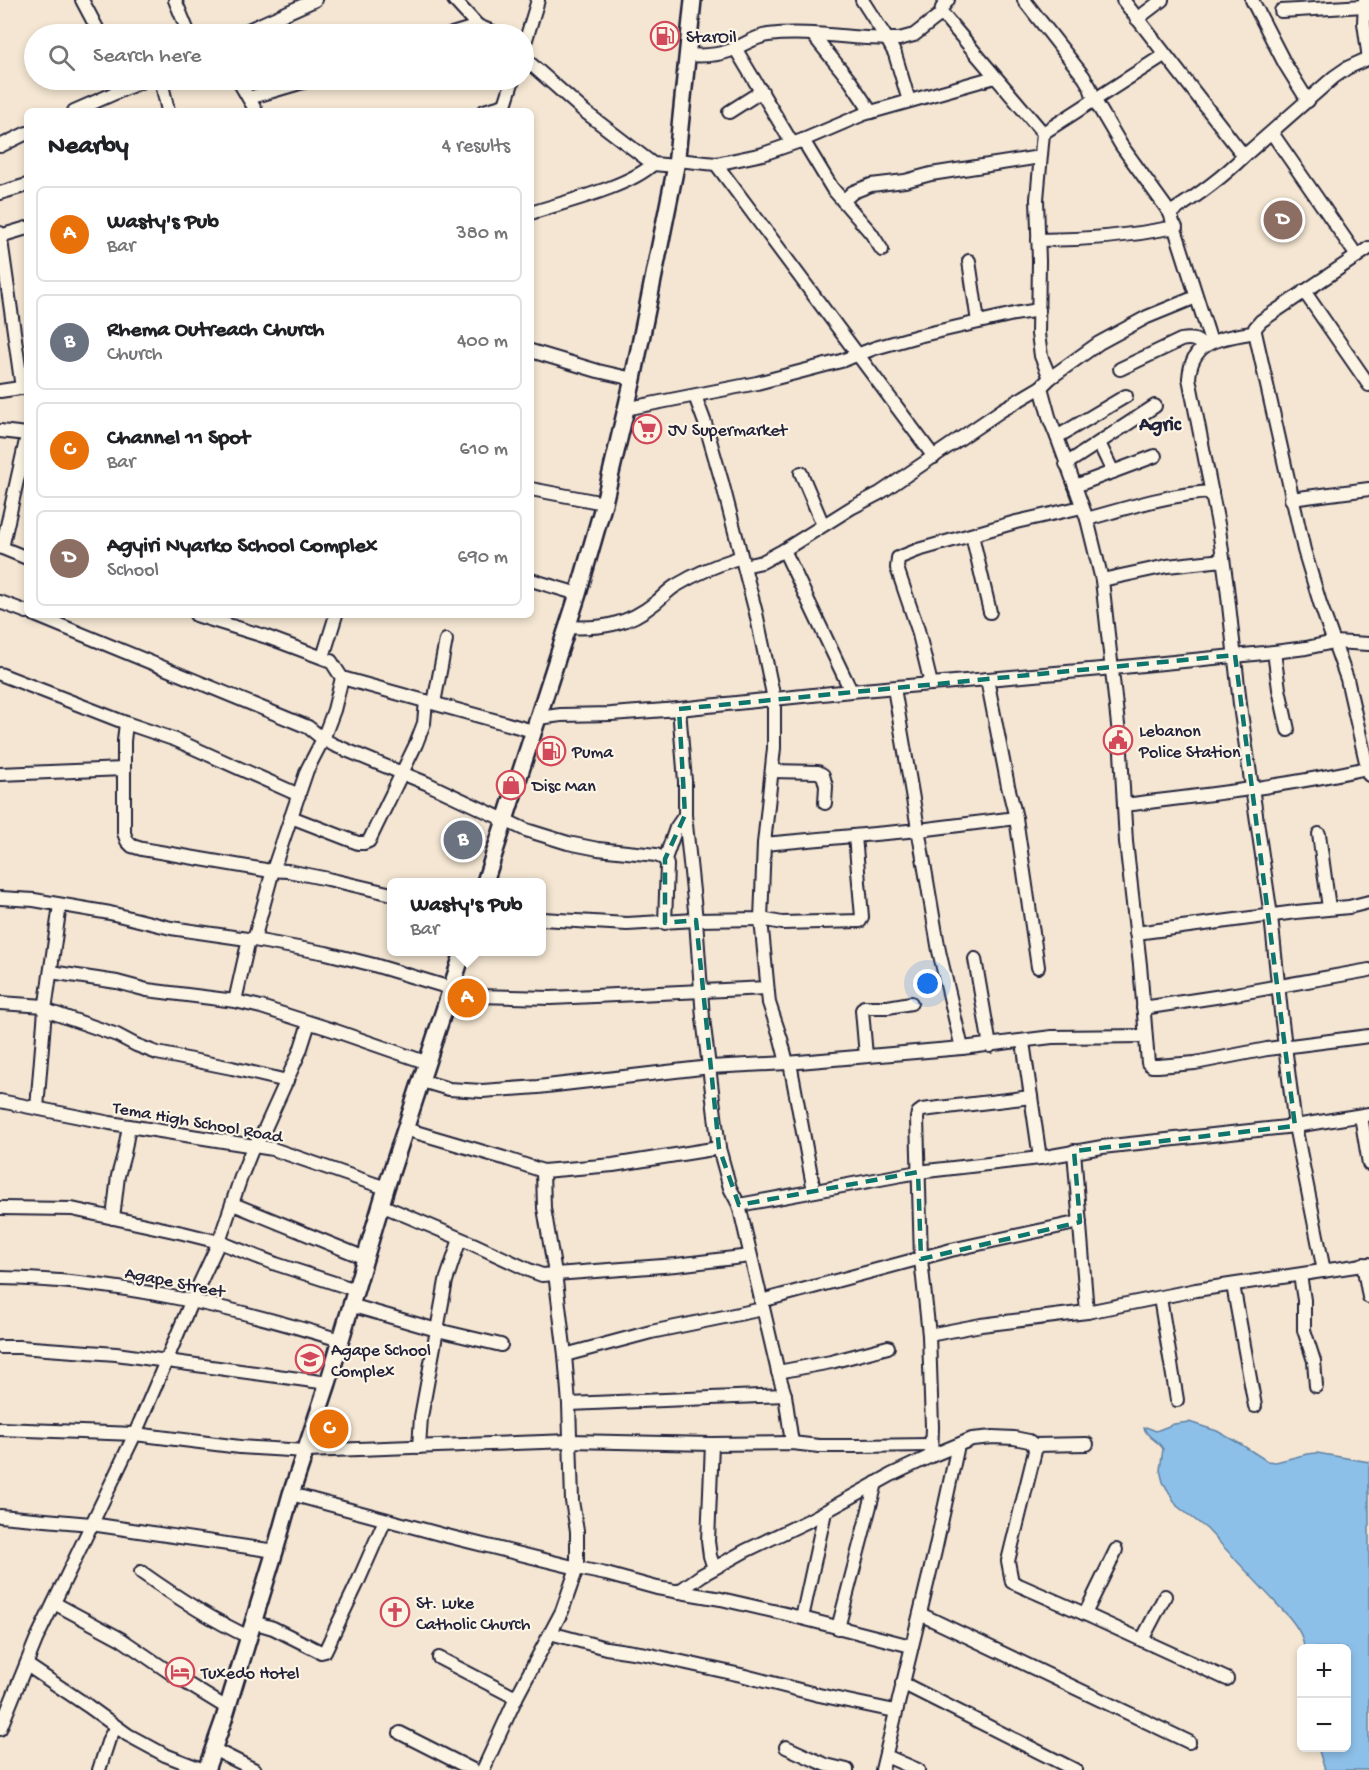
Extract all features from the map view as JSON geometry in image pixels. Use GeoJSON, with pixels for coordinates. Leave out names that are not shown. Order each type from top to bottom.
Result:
{"type":"FeatureCollection","features":[{"type":"Feature","properties":{"kind":"main road"},"geometry":{"type":"LineString","coordinates":[[486,878],[578,594],[633,379],[676,163],[693,0]]}},
{"type":"Feature","properties":{"kind":"main road"},"geometry":{"type":"LineString","coordinates":[[205,1770],[227,1708],[386,1188],[461,956]]}},
{"type":"Feature","properties":{"kind":"street"},"geometry":{"type":"LineString","coordinates":[[82,0],[95,24]]}},
{"type":"Feature","properties":{"kind":"street"},"geometry":{"type":"LineString","coordinates":[[175,0],[185,24]]}},
{"type":"Feature","properties":{"kind":"street"},"geometry":{"type":"LineString","coordinates":[[261,24],[315,0]]}},
{"type":"Feature","properties":{"kind":"street"},"geometry":{"type":"LineString","coordinates":[[454,0],[476,24]]}},
{"type":"Feature","properties":{"kind":"street"},"geometry":{"type":"LineString","coordinates":[[531,24],[538,0]]}},
{"type":"Feature","properties":{"kind":"street"},"geometry":{"type":"LineString","coordinates":[[862,0],[887,39],[899,66],[909,100]]}},
{"type":"Feature","properties":{"kind":"street"},"geometry":{"type":"LineString","coordinates":[[941,16],[942,8],[948,0]]}},
{"type":"Feature","properties":{"kind":"street"},"geometry":{"type":"LineString","coordinates":[[1024,0],[1084,77],[1121,145],[1170,213],[1196,297],[1207,344]]}},
{"type":"Feature","properties":{"kind":"street"},"geometry":{"type":"LineString","coordinates":[[1123,0],[1244,156]]}},
{"type":"Feature","properties":{"kind":"street"},"geometry":{"type":"LineString","coordinates":[[1137,19],[1162,0]]}},
{"type":"Feature","properties":{"kind":"street"},"geometry":{"type":"LineString","coordinates":[[1252,0],[1285,64],[1308,101]]}},
{"type":"Feature","properties":{"kind":"street"},"geometry":{"type":"LineString","coordinates":[[1170,213],[1208,189],[1225,175],[1334,77],[1369,58],[1364,23],[1364,3],[1281,11]]}},
{"type":"Feature","properties":{"kind":"street"},"geometry":{"type":"LineString","coordinates":[[688,56],[717,54],[755,38],[781,34],[907,38],[941,16],[945,17],[1043,133],[1037,199],[1039,345],[1050,420],[1086,519],[1102,580],[1113,668],[1126,842],[1148,1063],[1152,1066],[1195,1063],[1267,1049],[1369,1036]]}},
{"type":"Feature","properties":{"kind":"street"},"geometry":{"type":"LineString","coordinates":[[813,35],[851,82],[871,112]]}},
{"type":"Feature","properties":{"kind":"street"},"geometry":{"type":"LineString","coordinates":[[735,48],[798,142],[882,250]]}},
{"type":"Feature","properties":{"kind":"street"},"geometry":{"type":"LineString","coordinates":[[1043,133],[1164,55]]}},
{"type":"Feature","properties":{"kind":"street"},"geometry":{"type":"LineString","coordinates":[[534,67],[587,114],[653,164]]}},
{"type":"Feature","properties":{"kind":"street"},"geometry":{"type":"LineString","coordinates":[[534,212],[624,181],[653,164],[716,164],[763,154],[871,112],[995,77]]}},
{"type":"Feature","properties":{"kind":"street"},"geometry":{"type":"LineString","coordinates":[[80,108],[118,90]]}},
{"type":"Feature","properties":{"kind":"street"},"geometry":{"type":"LineString","coordinates":[[163,90],[167,108]]}},
{"type":"Feature","properties":{"kind":"street"},"geometry":{"type":"LineString","coordinates":[[244,90],[254,108]]}},
{"type":"Feature","properties":{"kind":"street"},"geometry":{"type":"LineString","coordinates":[[249,98],[276,90]]}},
{"type":"Feature","properties":{"kind":"street"},"geometry":{"type":"LineString","coordinates":[[504,108],[510,90]]}},
{"type":"Feature","properties":{"kind":"street"},"geometry":{"type":"LineString","coordinates":[[729,112],[762,91]]}},
{"type":"Feature","properties":{"kind":"street"},"geometry":{"type":"LineString","coordinates":[[1272,133],[1357,256]]}},
{"type":"Feature","properties":{"kind":"street"},"geometry":{"type":"LineString","coordinates":[[0,146],[24,134]]}},
{"type":"Feature","properties":{"kind":"street"},"geometry":{"type":"LineString","coordinates":[[843,201],[853,192],[871,185],[1040,157]]}},
{"type":"Feature","properties":{"kind":"street"},"geometry":{"type":"LineString","coordinates":[[716,164],[934,457]]}},
{"type":"Feature","properties":{"kind":"street"},"geometry":{"type":"LineString","coordinates":[[0,193],[24,186]]}},
{"type":"Feature","properties":{"kind":"street"},"geometry":{"type":"LineString","coordinates":[[1038,240],[1122,236],[1176,227]]}},
{"type":"Feature","properties":{"kind":"street"},"geometry":{"type":"LineString","coordinates":[[0,391],[24,388],[0,235],[24,229]]}},
{"type":"Feature","properties":{"kind":"street"},"geometry":{"type":"LineString","coordinates":[[1124,805],[1368,772],[1347,679],[1304,550],[1291,499],[1255,328],[1261,321],[1369,248]]}},
{"type":"Feature","properties":{"kind":"street"},"geometry":{"type":"LineString","coordinates":[[969,261],[978,322]]}},
{"type":"Feature","properties":{"kind":"street"},"geometry":{"type":"LineString","coordinates":[[1304,291],[1369,385]]}},
{"type":"Feature","properties":{"kind":"street"},"geometry":{"type":"LineString","coordinates":[[567,627],[603,627],[620,623],[645,611],[676,585],[722,563],[762,562],[880,494],[1126,327],[1196,297]]}},
{"type":"Feature","properties":{"kind":"street"},"geometry":{"type":"LineString","coordinates":[[625,409],[757,383],[858,355],[909,338],[1039,310]]}},
{"type":"Feature","properties":{"kind":"street"},"geometry":{"type":"LineString","coordinates":[[1255,332],[1207,344],[1193,357],[1189,378],[1223,560],[1241,713],[1271,916],[1295,1126],[1324,1270]]}},
{"type":"Feature","properties":{"kind":"street"},"geometry":{"type":"LineString","coordinates":[[1120,369],[1181,340],[1190,338],[1207,344]]}},
{"type":"Feature","properties":{"kind":"street"},"geometry":{"type":"LineString","coordinates":[[534,352],[633,379]]}},
{"type":"Feature","properties":{"kind":"street"},"geometry":{"type":"LineString","coordinates":[[695,396],[722,482],[743,562],[774,699],[774,748],[764,844],[761,920],[769,1003],[788,1063],[814,1191]]}},
{"type":"Feature","properties":{"kind":"street"},"geometry":{"type":"LineString","coordinates":[[1058,437],[1126,396]]}},
{"type":"Feature","properties":{"kind":"street"},"geometry":{"type":"LineString","coordinates":[[1066,464],[1155,406]]}},
{"type":"Feature","properties":{"kind":"street"},"geometry":{"type":"LineString","coordinates":[[0,431],[24,435]]}},
{"type":"Feature","properties":{"kind":"street"},"geometry":{"type":"LineString","coordinates":[[1099,443],[1113,472]]}},
{"type":"Feature","properties":{"kind":"street"},"geometry":{"type":"LineString","coordinates":[[1075,486],[1155,456]]}},
{"type":"Feature","properties":{"kind":"street"},"geometry":{"type":"LineString","coordinates":[[24,463],[1,548],[24,557]]}},
{"type":"Feature","properties":{"kind":"street"},"geometry":{"type":"LineString","coordinates":[[801,473],[823,525]]}},
{"type":"Feature","properties":{"kind":"street"},"geometry":{"type":"LineString","coordinates":[[1291,499],[1369,489]]}},
{"type":"Feature","properties":{"kind":"street"},"geometry":{"type":"LineString","coordinates":[[534,490],[603,503]]}},
{"type":"Feature","properties":{"kind":"street"},"geometry":{"type":"LineString","coordinates":[[1086,519],[1165,499],[1212,492]]}},
{"type":"Feature","properties":{"kind":"street"},"geometry":{"type":"LineString","coordinates":[[931,684],[918,630],[905,594],[898,558],[918,550],[1016,522],[1082,507]]}},
{"type":"Feature","properties":{"kind":"street"},"geometry":{"type":"LineString","coordinates":[[972,535],[990,612]]}},
{"type":"Feature","properties":{"kind":"street"},"geometry":{"type":"LineString","coordinates":[[784,550],[851,691]]}},
{"type":"Feature","properties":{"kind":"street"},"geometry":{"type":"LineString","coordinates":[[1102,580],[1167,566],[1223,560]]}},
{"type":"Feature","properties":{"kind":"street"},"geometry":{"type":"LineString","coordinates":[[534,581],[578,594]]}},
{"type":"Feature","properties":{"kind":"street"},"geometry":{"type":"LineString","coordinates":[[0,602],[24,611]]}},
{"type":"Feature","properties":{"kind":"street"},"geometry":{"type":"LineString","coordinates":[[42,618],[308,727],[334,745],[401,772],[526,830],[568,843],[598,849],[656,855],[665,859]]}},
{"type":"Feature","properties":{"kind":"street"},"geometry":{"type":"LineString","coordinates":[[220,618],[323,657],[331,661],[342,678],[430,702],[536,724],[851,691],[1274,652],[1334,642],[1369,644]]}},
{"type":"Feature","properties":{"kind":"street"},"geometry":{"type":"LineString","coordinates":[[323,657],[335,618]]}},
{"type":"Feature","properties":{"kind":"street"},"geometry":{"type":"LineString","coordinates":[[291,817],[358,843],[369,841],[416,744],[430,702],[446,640]]}},
{"type":"Feature","properties":{"kind":"street"},"geometry":{"type":"LineString","coordinates":[[1274,652],[1288,729]]}},
{"type":"Feature","properties":{"kind":"street"},"geometry":{"type":"LineString","coordinates":[[0,674],[176,740],[299,795]]}},
{"type":"Feature","properties":{"kind":"street"},"geometry":{"type":"LineString","coordinates":[[235,1001],[273,870],[307,770],[323,739],[334,710],[342,678]]}},
{"type":"Feature","properties":{"kind":"street"},"geometry":{"type":"LineString","coordinates":[[987,679],[1016,818],[1038,967]]}},
{"type":"Feature","properties":{"kind":"street"},"geometry":{"type":"LineString","coordinates":[[894,688],[939,951],[962,1048]]}},
{"type":"Feature","properties":{"kind":"street"},"geometry":{"type":"LineString","coordinates":[[679,709],[685,781],[685,815],[704,1027],[719,1148],[730,1188],[739,1205],[785,1395],[792,1443]]}},
{"type":"Feature","properties":{"kind":"street"},"geometry":{"type":"LineString","coordinates":[[126,723],[124,832],[127,841],[132,846],[162,853],[328,879],[387,893]]}},
{"type":"Feature","properties":{"kind":"street"},"geometry":{"type":"LineString","coordinates":[[0,774],[124,769]]}},
{"type":"Feature","properties":{"kind":"street"},"geometry":{"type":"LineString","coordinates":[[772,771],[818,772],[823,775],[825,803]]}},
{"type":"Feature","properties":{"kind":"street"},"geometry":{"type":"LineString","coordinates":[[665,922],[667,865],[665,859],[676,828],[685,815]]}},
{"type":"Feature","properties":{"kind":"street"},"geometry":{"type":"LineString","coordinates":[[764,844],[919,830],[1016,818]]}},
{"type":"Feature","properties":{"kind":"street"},"geometry":{"type":"LineString","coordinates":[[1319,834],[1329,908]]}},
{"type":"Feature","properties":{"kind":"street"},"geometry":{"type":"LineString","coordinates":[[546,919],[627,924],[696,920],[761,920],[782,923],[861,921],[855,836]]}},
{"type":"Feature","properties":{"kind":"street"},"geometry":{"type":"LineString","coordinates":[[0,898],[60,904],[171,928],[252,939],[345,957],[477,996],[551,998],[767,988]]}},
{"type":"Feature","properties":{"kind":"street"},"geometry":{"type":"LineString","coordinates":[[1136,933],[1349,907],[1369,902]]}},
{"type":"Feature","properties":{"kind":"street"},"geometry":{"type":"LineString","coordinates":[[37,1108],[45,1008],[60,904]]}},
{"type":"Feature","properties":{"kind":"street"},"geometry":{"type":"LineString","coordinates":[[975,959],[990,1046]]}},
{"type":"Feature","properties":{"kind":"street"},"geometry":{"type":"LineString","coordinates":[[1143,1008],[1369,970]]}},
{"type":"Feature","properties":{"kind":"street"},"geometry":{"type":"LineString","coordinates":[[51,972],[117,982],[147,990],[235,1001],[261,1007],[428,1063]]}},
{"type":"Feature","properties":{"kind":"street"},"geometry":{"type":"LineString","coordinates":[[0,1003],[45,1008],[157,1053],[287,1081]]}},
{"type":"Feature","properties":{"kind":"street"},"geometry":{"type":"LineString","coordinates":[[866,1056],[861,1010],[864,1007],[888,1007],[911,1003]]}},
{"type":"Feature","properties":{"kind":"street"},"geometry":{"type":"LineString","coordinates":[[0,1729],[36,1641],[135,1434],[219,1242],[253,1148],[262,1135],[287,1081],[309,1023]]}},
{"type":"Feature","properties":{"kind":"street"},"geometry":{"type":"LineString","coordinates":[[422,1081],[449,1089],[482,1091],[538,1087],[710,1067],[788,1063],[990,1046],[1052,1037],[1145,1036]]}},
{"type":"Feature","properties":{"kind":"street"},"geometry":{"type":"LineString","coordinates":[[1023,1042],[1040,1158]]}},
{"type":"Feature","properties":{"kind":"street"},"geometry":{"type":"LineString","coordinates":[[931,1451],[929,1335],[921,1259],[918,1113],[922,1110],[1031,1097]]}},
{"type":"Feature","properties":{"kind":"street","name":"Tema High School Road"},"geometry":{"type":"LineString","coordinates":[[0,1101],[253,1148],[273,1149],[386,1188]]}},
{"type":"Feature","properties":{"kind":"street"},"geometry":{"type":"LineString","coordinates":[[739,1205],[918,1172],[1040,1158],[1074,1151],[1295,1126],[1365,1115],[1369,1164]]}},
{"type":"Feature","properties":{"kind":"street"},"geometry":{"type":"LineString","coordinates":[[113,1218],[118,1176],[129,1126]]}},
{"type":"Feature","properties":{"kind":"street"},"geometry":{"type":"LineString","coordinates":[[405,1129],[543,1171],[613,1165],[719,1148]]}},
{"type":"Feature","properties":{"kind":"street"},"geometry":{"type":"LineString","coordinates":[[1074,1151],[1087,1312]]}},
{"type":"Feature","properties":{"kind":"street"},"geometry":{"type":"LineString","coordinates":[[483,1770],[516,1698],[567,1598],[577,1568],[578,1546],[572,1501],[565,1355],[555,1272],[544,1208],[543,1171]]}},
{"type":"Feature","properties":{"kind":"street"},"geometry":{"type":"LineString","coordinates":[[233,1204],[365,1258]]}},
{"type":"Feature","properties":{"kind":"street"},"geometry":{"type":"LineString","coordinates":[[381,1205],[542,1275],[555,1272],[676,1265],[750,1256]]}},
{"type":"Feature","properties":{"kind":"street"},"geometry":{"type":"LineString","coordinates":[[0,1208],[72,1209],[219,1242],[276,1264],[356,1290]]}},
{"type":"Feature","properties":{"kind":"street"},"geometry":{"type":"LineString","coordinates":[[565,1355],[762,1305],[951,1250],[1080,1221]]}},
{"type":"Feature","properties":{"kind":"street"},"geometry":{"type":"LineString","coordinates":[[419,1447],[422,1417],[446,1281],[460,1239]]}},
{"type":"Feature","properties":{"kind":"street"},"geometry":{"type":"LineString","coordinates":[[929,1335],[1087,1312],[1196,1290],[1366,1264],[1369,1297]]}},
{"type":"Feature","properties":{"kind":"street"},"geometry":{"type":"LineString","coordinates":[[1300,1275],[1304,1300],[1304,1330],[1314,1361],[1316,1386]]}},
{"type":"Feature","properties":{"kind":"street","name":"Agape Street"},"geometry":{"type":"LineString","coordinates":[[0,1278],[40,1278],[76,1282],[192,1300],[340,1340]]}},
{"type":"Feature","properties":{"kind":"street"},"geometry":{"type":"LineString","coordinates":[[1233,1286],[1255,1406]]}},
{"type":"Feature","properties":{"kind":"street"},"geometry":{"type":"LineString","coordinates":[[1160,1298],[1177,1400]]}},
{"type":"Feature","properties":{"kind":"street"},"geometry":{"type":"LineString","coordinates":[[350,1305],[501,1345]]}},
{"type":"Feature","properties":{"kind":"street"},"geometry":{"type":"LineString","coordinates":[[0,1347],[116,1354],[328,1383]]}},
{"type":"Feature","properties":{"kind":"street"},"geometry":{"type":"LineString","coordinates":[[778,1372],[831,1362],[888,1347]]}},
{"type":"Feature","properties":{"kind":"street"},"geometry":{"type":"LineString","coordinates":[[569,1404],[785,1395]]}},
{"type":"Feature","properties":{"kind":"street"},"geometry":{"type":"LineString","coordinates":[[0,1429],[135,1434],[257,1449],[306,1451],[570,1441],[792,1443],[931,1451],[958,1445],[972,1439],[993,1437],[1014,1438],[1029,1441],[1034,1445],[1087,1444]]}},
{"type":"Feature","properties":{"kind":"street"},"geometry":{"type":"LineString","coordinates":[[712,1444],[708,1541],[714,1568]]}},
{"type":"Feature","properties":{"kind":"street"},"geometry":{"type":"LineString","coordinates":[[882,1770],[958,1445]]}},
{"type":"Feature","properties":{"kind":"street"},"geometry":{"type":"LineString","coordinates":[[1034,1445],[1035,1451],[1008,1561],[1012,1582],[1227,1679]]}},
{"type":"Feature","properties":{"kind":"street"},"geometry":{"type":"LineString","coordinates":[[678,1592],[714,1568],[825,1512],[931,1451]]}},
{"type":"Feature","properties":{"kind":"street"},"geometry":{"type":"LineString","coordinates":[[838,1628],[876,1483]]}},
{"type":"Feature","properties":{"kind":"street"},"geometry":{"type":"LineString","coordinates":[[291,1494],[577,1568],[678,1592],[721,1599],[911,1646]]}},
{"type":"Feature","properties":{"kind":"street"},"geometry":{"type":"LineString","coordinates":[[802,1618],[825,1512]]}},
{"type":"Feature","properties":{"kind":"street"},"geometry":{"type":"LineString","coordinates":[[0,1516],[91,1524],[275,1551]]}},
{"type":"Feature","properties":{"kind":"street"},"geometry":{"type":"LineString","coordinates":[[254,1622],[321,1652],[325,1651],[386,1520]]}},
{"type":"Feature","properties":{"kind":"street"},"geometry":{"type":"LineString","coordinates":[[1085,1614],[1116,1550]]}},
{"type":"Feature","properties":{"kind":"street"},"geometry":{"type":"LineString","coordinates":[[141,1572],[196,1610],[249,1637]]}},
{"type":"Feature","properties":{"kind":"street"},"geometry":{"type":"LineString","coordinates":[[1142,1640],[1165,1596]]}},
{"type":"Feature","properties":{"kind":"street"},"geometry":{"type":"LineString","coordinates":[[54,1603],[121,1639],[227,1708]]}},
{"type":"Feature","properties":{"kind":"street"},"geometry":{"type":"LineString","coordinates":[[920,1614],[1189,1742]]}},
{"type":"Feature","properties":{"kind":"street"},"geometry":{"type":"LineString","coordinates":[[550,1633],[606,1648],[646,1654],[895,1711]]}},
{"type":"Feature","properties":{"kind":"street"},"geometry":{"type":"LineString","coordinates":[[439,1658],[516,1698]]}},
{"type":"Feature","properties":{"kind":"street"},"geometry":{"type":"LineString","coordinates":[[27,1665],[142,1744],[205,1770]]}},
{"type":"Feature","properties":{"kind":"street"},"geometry":{"type":"LineString","coordinates":[[902,1683],[1075,1770]]}},
{"type":"Feature","properties":{"kind":"street"},"geometry":{"type":"LineString","coordinates":[[99,1770],[109,1739],[116,1726]]}},
{"type":"Feature","properties":{"kind":"street"},"geometry":{"type":"LineString","coordinates":[[400,1733],[473,1770]]}},
{"type":"Feature","properties":{"kind":"street"},"geometry":{"type":"LineString","coordinates":[[786,1748],[824,1767],[847,1770]]}},
{"type":"Feature","properties":{"kind":"street"},"geometry":{"type":"LineString","coordinates":[[213,1749],[255,1770]]}},
{"type":"Feature","properties":{"kind":"street"},"geometry":{"type":"LineString","coordinates":[[886,1756],[918,1770]]}},
{"type":"Feature","properties":{"kind":"highlighted area"},"geometry":{"type":"Polygon","coordinates":[[[1235,655],[1295,1126],[1074,1151],[1080,1222],[921,1259],[918,1172],[739,1205],[719,1148],[696,920],[665,923],[665,859],[685,815],[679,709],[1235,655]]]}},
{"type":"Feature","properties":{"kind":"water"},"geometry":{"type":"Polygon","coordinates":[[[1189,1422],[1217,1431],[1267,1461],[1276,1462],[1317,1453],[1369,1462],[1369,1770],[1325,1770],[1319,1752],[1351,1752],[1351,1644],[1303,1644],[1299,1631],[1289,1617],[1207,1529],[1177,1506],[1163,1482],[1160,1470],[1163,1449],[1144,1428],[1156,1431],[1174,1424],[1189,1422]]]}},
{"type":"Feature","properties":{"kind":"place","name":"StarOil"},"geometry":{"type":"Point","coordinates":[665,36]}},
{"type":"Feature","properties":{"kind":"place","name":"Agyiri Nyarko School Complex"},"geometry":{"type":"Point","coordinates":[1283,220]}},
{"type":"Feature","properties":{"kind":"place","name":"JV Supermarket"},"geometry":{"type":"Point","coordinates":[647,429]}},
{"type":"Feature","properties":{"kind":"place","name":"Lebanon Police Station"},"geometry":{"type":"Point","coordinates":[1118,740]}},
{"type":"Feature","properties":{"kind":"place","name":"Puma"},"geometry":{"type":"Point","coordinates":[551,751]}},
{"type":"Feature","properties":{"kind":"place","name":"Disc Man"},"geometry":{"type":"Point","coordinates":[511,785]}},
{"type":"Feature","properties":{"kind":"place","name":"Rhema Outreach Church"},"geometry":{"type":"Point","coordinates":[463,840]}},
{"type":"Feature","properties":{"kind":"place","name":"Wasty's Pub"},"geometry":{"type":"Point","coordinates":[467,998]}},
{"type":"Feature","properties":{"kind":"place","name":"Agape School Complex"},"geometry":{"type":"Point","coordinates":[310,1359]}},
{"type":"Feature","properties":{"kind":"place","name":"Channel 11 Spot"},"geometry":{"type":"Point","coordinates":[329,1429]}},
{"type":"Feature","properties":{"kind":"place","name":"St. Luke Catholic Church"},"geometry":{"type":"Point","coordinates":[395,1612]}},
{"type":"Feature","properties":{"kind":"place","name":"Tuxedo Hotel"},"geometry":{"type":"Point","coordinates":[180,1672]}},
{"type":"Feature","properties":{"kind":"district","name":"Agric"},"geometry":{"type":"Point","coordinates":[1160,423]}}]}
